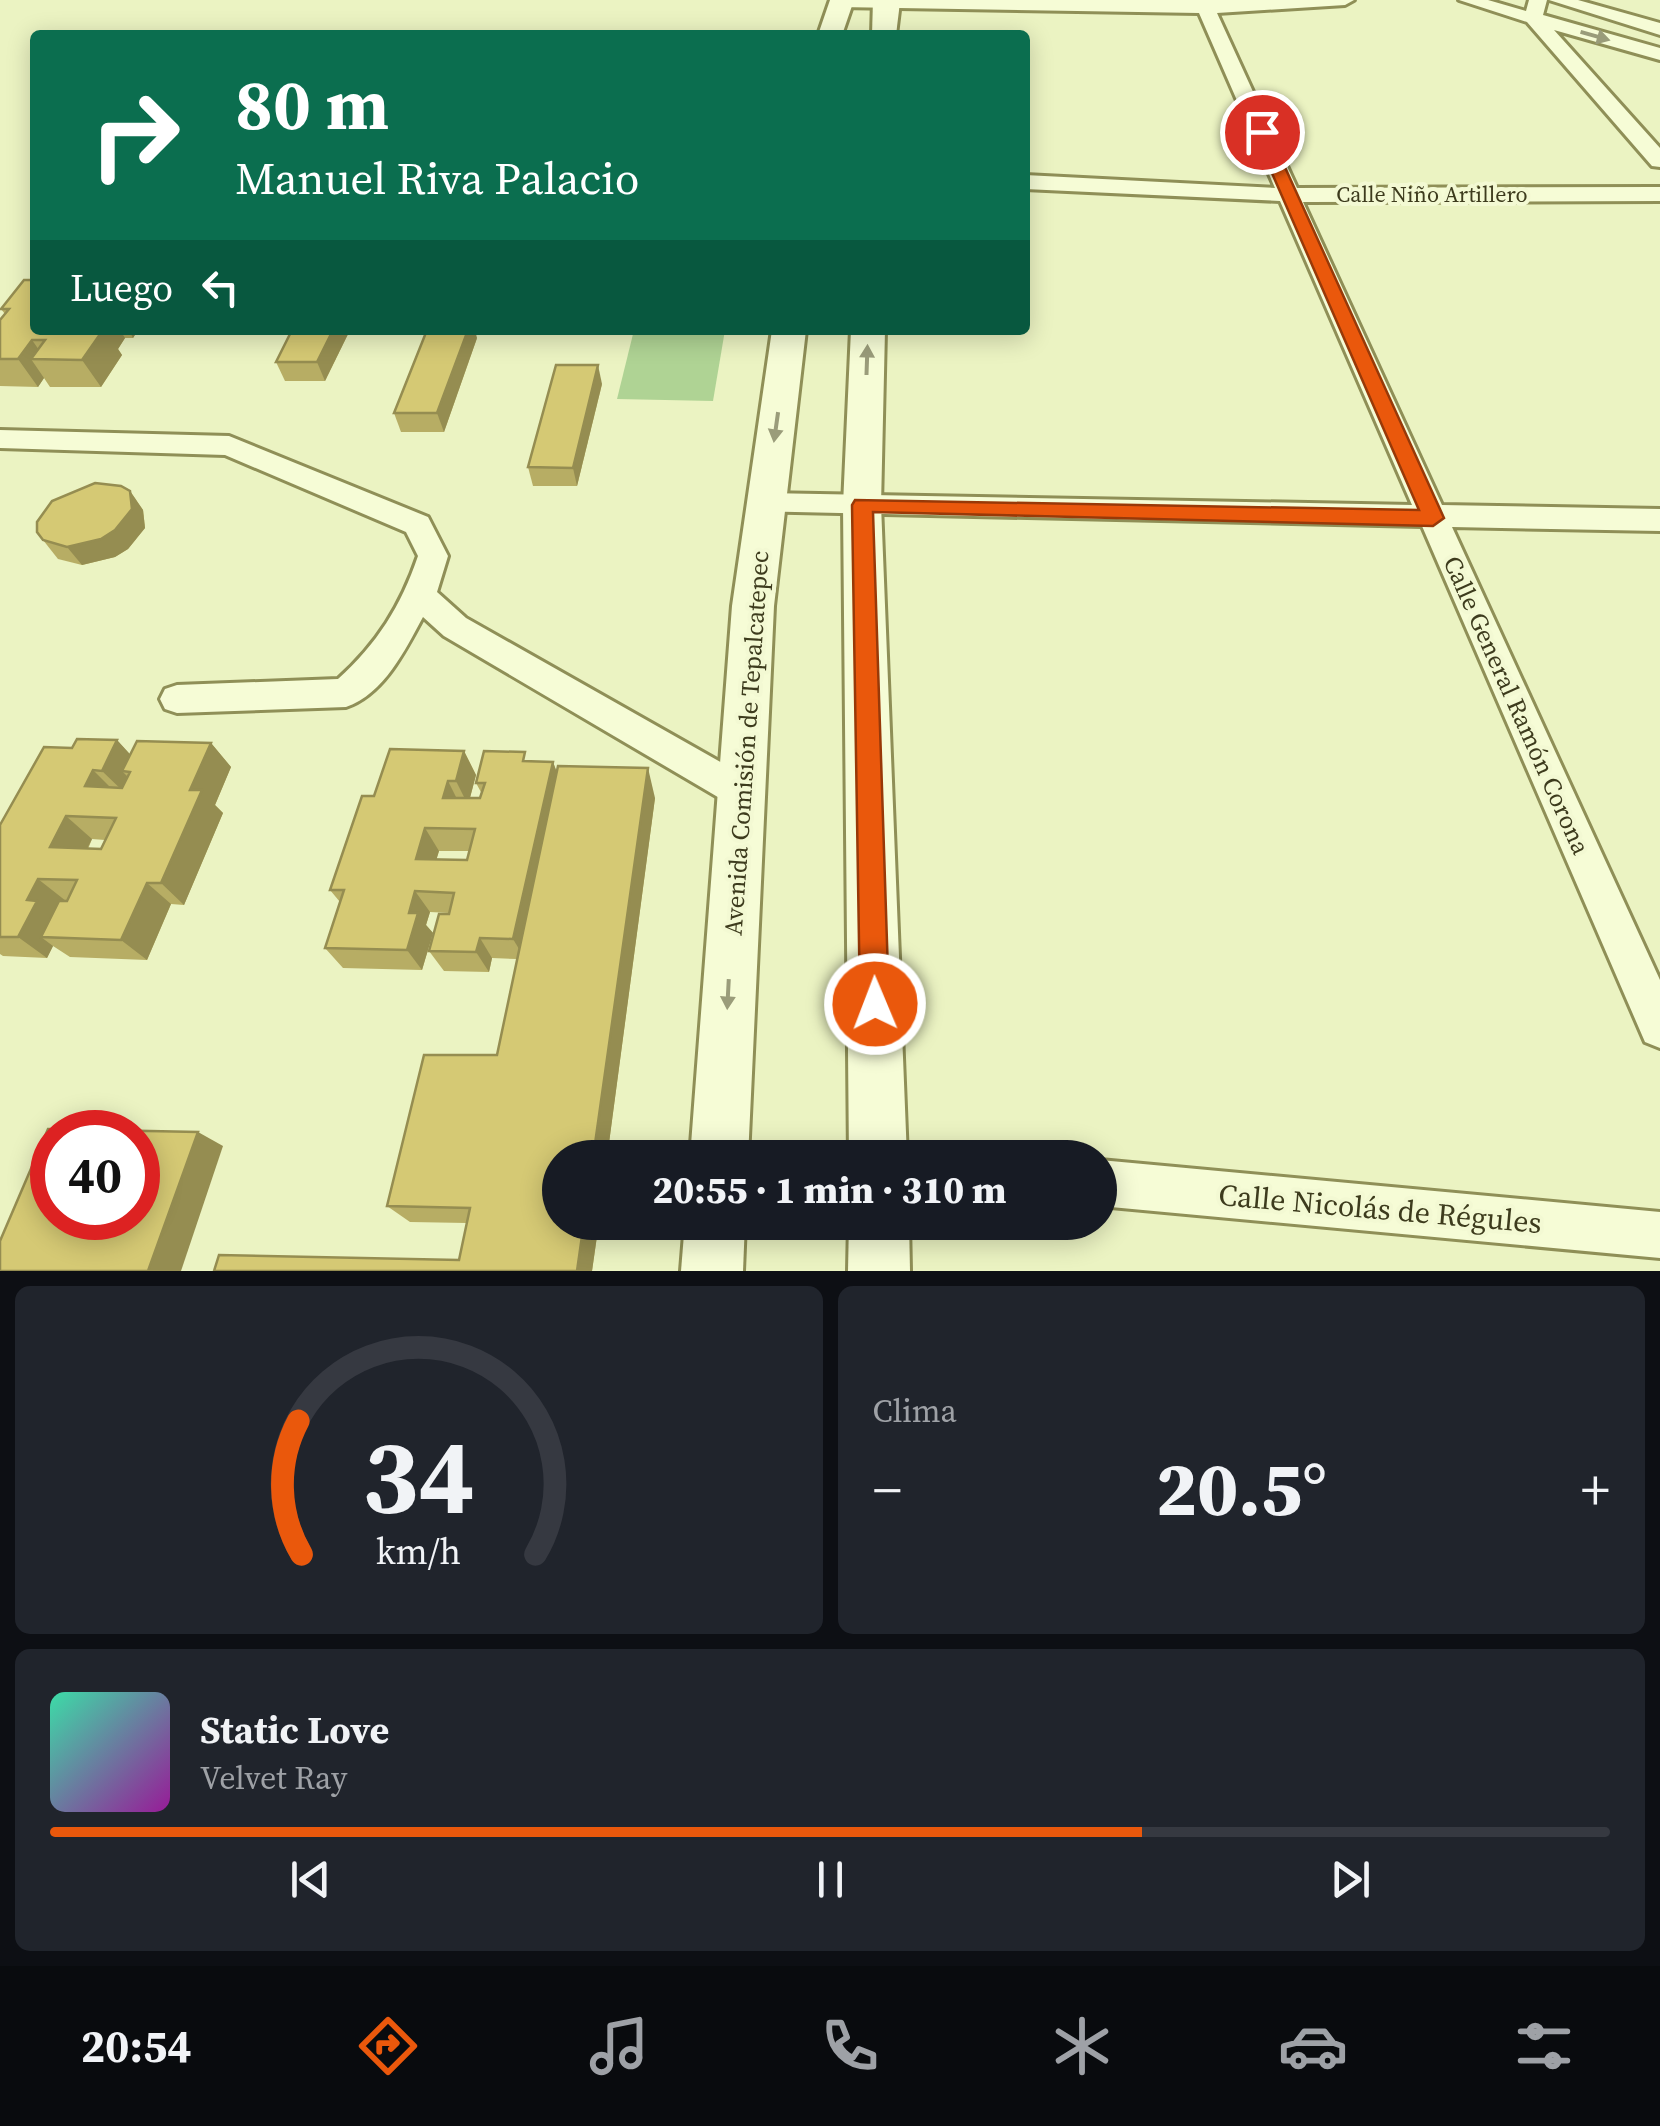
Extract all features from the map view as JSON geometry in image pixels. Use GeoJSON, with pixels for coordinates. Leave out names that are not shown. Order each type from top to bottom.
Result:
{"type":"FeatureCollection","features":[{"type":"Feature","properties":{"kind":"street"},"geometry":{"type":"LineString","coordinates":[[832,30],[841,1],[1204,4],[1345,0]]}},
{"type":"Feature","properties":{"kind":"street"},"geometry":{"type":"LineString","coordinates":[[1468,0],[1535,9],[1660,54]]}},
{"type":"Feature","properties":{"kind":"street"},"geometry":{"type":"LineString","coordinates":[[1558,0],[1660,29]]}},
{"type":"Feature","properties":{"kind":"street"},"geometry":{"type":"LineString","coordinates":[[884,30],[886,1]]}},
{"type":"Feature","properties":{"kind":"street","name":"Calle General Ramón Corona"},"geometry":{"type":"LineString","coordinates":[[1204,4],[1660,1026]]}},
{"type":"Feature","properties":{"kind":"street"},"geometry":{"type":"LineString","coordinates":[[1535,9],[1660,160]]}},
{"type":"Feature","properties":{"kind":"street","name":"Calle Niño Artillero"},"geometry":{"type":"LineString","coordinates":[[1030,182],[1290,195],[1660,194]]}},
{"type":"Feature","properties":{"kind":"street","name":"Avenida Comisión de Tepalcatepec"},"geometry":{"type":"LineString","coordinates":[[719,1140],[753,606],[789,335]]}},
{"type":"Feature","properties":{"kind":"street"},"geometry":{"type":"LineString","coordinates":[[868,335],[862,505],[878,1140]]}},
{"type":"Feature","properties":{"kind":"street"},"geometry":{"type":"LineString","coordinates":[[0,439],[229,446],[417,525],[433,556],[420,595],[382,659],[346,693],[178,699]]}},
{"type":"Feature","properties":{"kind":"street"},"geometry":{"type":"LineString","coordinates":[[766,504],[1660,520]]}},
{"type":"Feature","properties":{"kind":"street"},"geometry":{"type":"LineString","coordinates":[[420,595],[455,627],[741,792]]}},
{"type":"Feature","properties":{"kind":"street","name":"Calle Nicolás de Régules"},"geometry":{"type":"LineString","coordinates":[[1117,1185],[1660,1235]]}},
{"type":"Feature","properties":{"kind":"street"},"geometry":{"type":"LineString","coordinates":[[712,1271],[713,1240]]}},
{"type":"Feature","properties":{"kind":"street"},"geometry":{"type":"LineString","coordinates":[[879,1240],[879,1271]]}},
{"type":"Feature","properties":{"kind":"green space"},"geometry":{"type":"Polygon","coordinates":[[[633,335],[724,335],[713,401],[617,399],[633,335]]]}},
{"type":"Feature","properties":{"kind":"building"},"geometry":{"type":"Polygon","coordinates":[[[24,280],[30,280],[30,335],[100,335],[82,360],[31,359],[45,340],[32,340],[18,359],[0,359],[0,320],[9,309],[1,309],[24,280]]]}},
{"type":"Feature","properties":{"kind":"building"},"geometry":{"type":"Polygon","coordinates":[[[290,335],[330,335],[317,362],[276,362],[290,335]]]}},
{"type":"Feature","properties":{"kind":"building"},"geometry":{"type":"Polygon","coordinates":[[[425,335],[466,335],[437,413],[394,413],[425,335]]]}},
{"type":"Feature","properties":{"kind":"building"},"geometry":{"type":"Polygon","coordinates":[[[556,365],[598,365],[573,468],[528,467],[556,365]]]}},
{"type":"Feature","properties":{"kind":"building"},"geometry":{"type":"Polygon","coordinates":[[[95,483],[130,491],[132,509],[115,530],[101,539],[67,547],[43,540],[37,532],[37,522],[52,501],[95,483]]]}},
{"type":"Feature","properties":{"kind":"building"},"geometry":{"type":"Polygon","coordinates":[[[77,739],[117,740],[102,771],[93,770],[85,786],[122,788],[130,772],[122,771],[137,741],[211,743],[190,790],[202,790],[161,883],[147,883],[121,940],[41,937],[59,901],[67,901],[77,880],[38,879],[27,900],[37,901],[18,937],[0,937],[0,825],[44,747],[72,748],[77,739]],[[66,816],[50,847],[101,849],[116,818],[66,816]]]}},
{"type":"Feature","properties":{"kind":"building"},"geometry":{"type":"Polygon","coordinates":[[[390,749],[464,751],[456,781],[448,781],[443,798],[480,798],[485,783],[476,783],[484,751],[525,752],[523,761],[553,762],[513,939],[480,938],[476,952],[429,951],[439,914],[449,914],[454,893],[415,891],[409,913],[418,913],[407,950],[325,948],[344,890],[330,890],[362,796],[374,796],[390,749]],[[425,828],[416,859],[467,860],[475,829],[425,828]]]}},
{"type":"Feature","properties":{"kind":"building"},"geometry":{"type":"Polygon","coordinates":[[[558,766],[648,768],[596,1140],[542,1140],[542,1240],[581,1240],[577,1271],[214,1271],[219,1255],[459,1260],[470,1208],[387,1206],[424,1055],[497,1055],[558,766]]]}},
{"type":"Feature","properties":{"kind":"building"},"geometry":{"type":"Polygon","coordinates":[[[160,1131],[198,1132],[160,1238],[160,1131]]]}},
{"type":"Feature","properties":{"kind":"building"},"geometry":{"type":"Polygon","coordinates":[[[30,1171],[30,1240],[159,1240],[148,1271],[0,1271],[0,1241],[30,1171]]]}},
{"type":"Feature","properties":{"kind":"route"},"geometry":{"type":"LineString","coordinates":[[875,1004],[862,505],[1433,518],[1262,132]]}}]}
